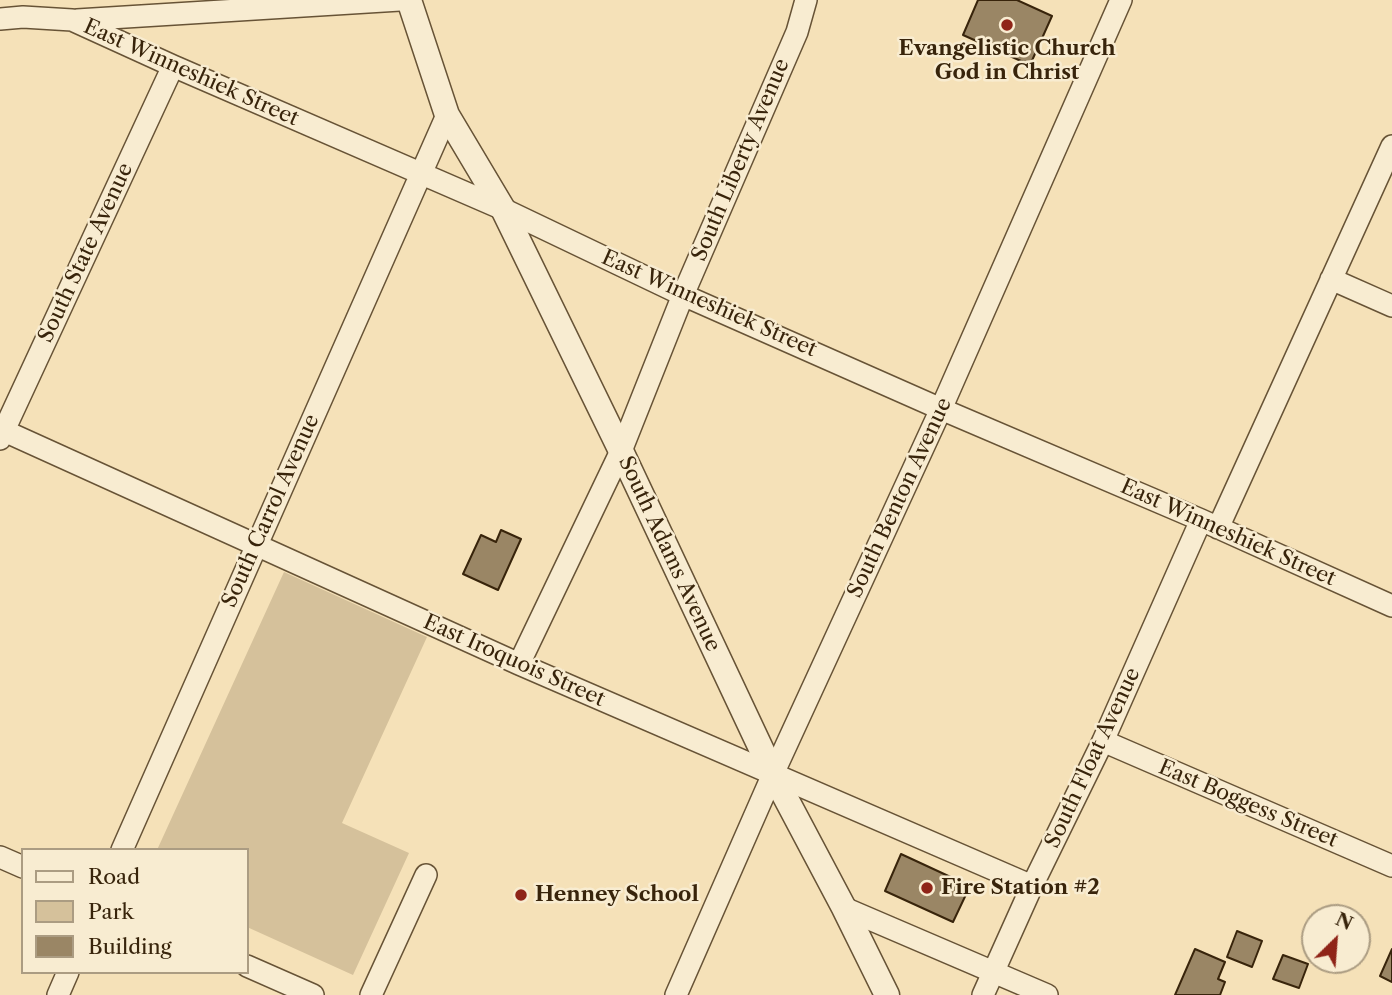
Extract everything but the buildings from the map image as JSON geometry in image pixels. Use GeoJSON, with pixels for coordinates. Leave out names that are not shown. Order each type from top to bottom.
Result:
{"type":"FeatureCollection","features":[{"type":"Feature","properties":{"kind":"street"},"geometry":{"type":"LineString","coordinates":[[72,20],[400,0]]}},
{"type":"Feature","properties":{"kind":"street","name":"South Adams Avenue"},"geometry":{"type":"LineString","coordinates":[[409,0],[447,115],[503,209],[621,451],[773,775],[887,995]]}},
{"type":"Feature","properties":{"kind":"street","name":"South Liberty Avenue"},"geometry":{"type":"LineString","coordinates":[[519,664],[621,451],[683,295],[797,32],[806,0]]}},
{"type":"Feature","properties":{"kind":"street","name":"South Benton Avenue"},"geometry":{"type":"LineString","coordinates":[[676,995],[773,775],[942,409],[1121,0]]}},
{"type":"Feature","properties":{"kind":"street","name":"East Winneshiek Street"},"geometry":{"type":"LineString","coordinates":[[0,19],[22,9],[72,20],[503,209],[683,295],[1392,606]]}},
{"type":"Feature","properties":{"kind":"street","name":"South State Avenue"},"geometry":{"type":"LineString","coordinates":[[1,433],[173,66]]}},
{"type":"Feature","properties":{"kind":"street"},"geometry":{"type":"LineString","coordinates":[[421,173],[447,115]]}},
{"type":"Feature","properties":{"kind":"street","name":"South Float Avenue"},"geometry":{"type":"LineString","coordinates":[[983,995],[1032,886],[1331,279],[1392,146]]}},
{"type":"Feature","properties":{"kind":"street","name":"South Carrol Avenue"},"geometry":{"type":"LineString","coordinates":[[123,848],[421,173]]}},
{"type":"Feature","properties":{"kind":"street"},"geometry":{"type":"LineString","coordinates":[[1331,279],[1392,306]]}},
{"type":"Feature","properties":{"kind":"street","name":"East Iroquois Street"},"geometry":{"type":"LineString","coordinates":[[1,433],[519,664],[1032,886]]}},
{"type":"Feature","properties":{"kind":"street","name":"East Boggess Street"},"geometry":{"type":"LineString","coordinates":[[1103,741],[1392,866]]}},
{"type":"Feature","properties":{"kind":"street"},"geometry":{"type":"LineString","coordinates":[[0,857],[21,866]]}},
{"type":"Feature","properties":{"kind":"street"},"geometry":{"type":"LineString","coordinates":[[370,995],[426,875]]}},
{"type":"Feature","properties":{"kind":"street"},"geometry":{"type":"LineString","coordinates":[[844,908],[1047,995]]}},
{"type":"Feature","properties":{"kind":"street"},"geometry":{"type":"LineString","coordinates":[[248,966],[313,995]]}},
{"type":"Feature","properties":{"kind":"street"},"geometry":{"type":"LineString","coordinates":[[58,995],[67,974]]}},
{"type":"Feature","properties":{"kind":"green space"},"geometry":{"type":"Polygon","coordinates":[[[284,572],[427,637],[342,823],[409,853],[353,975],[248,927],[248,848],[158,848],[284,572]]]}},
{"type":"Feature","properties":{"kind":"place","name":"Evangelistic Church God in Christ"},"geometry":{"type":"Point","coordinates":[1007,25]}},
{"type":"Feature","properties":{"kind":"place","name":"Fire Station #2"},"geometry":{"type":"Point","coordinates":[927,888]}},
{"type":"Feature","properties":{"kind":"place","name":"Henney School"},"geometry":{"type":"Point","coordinates":[521,895]}}]}
